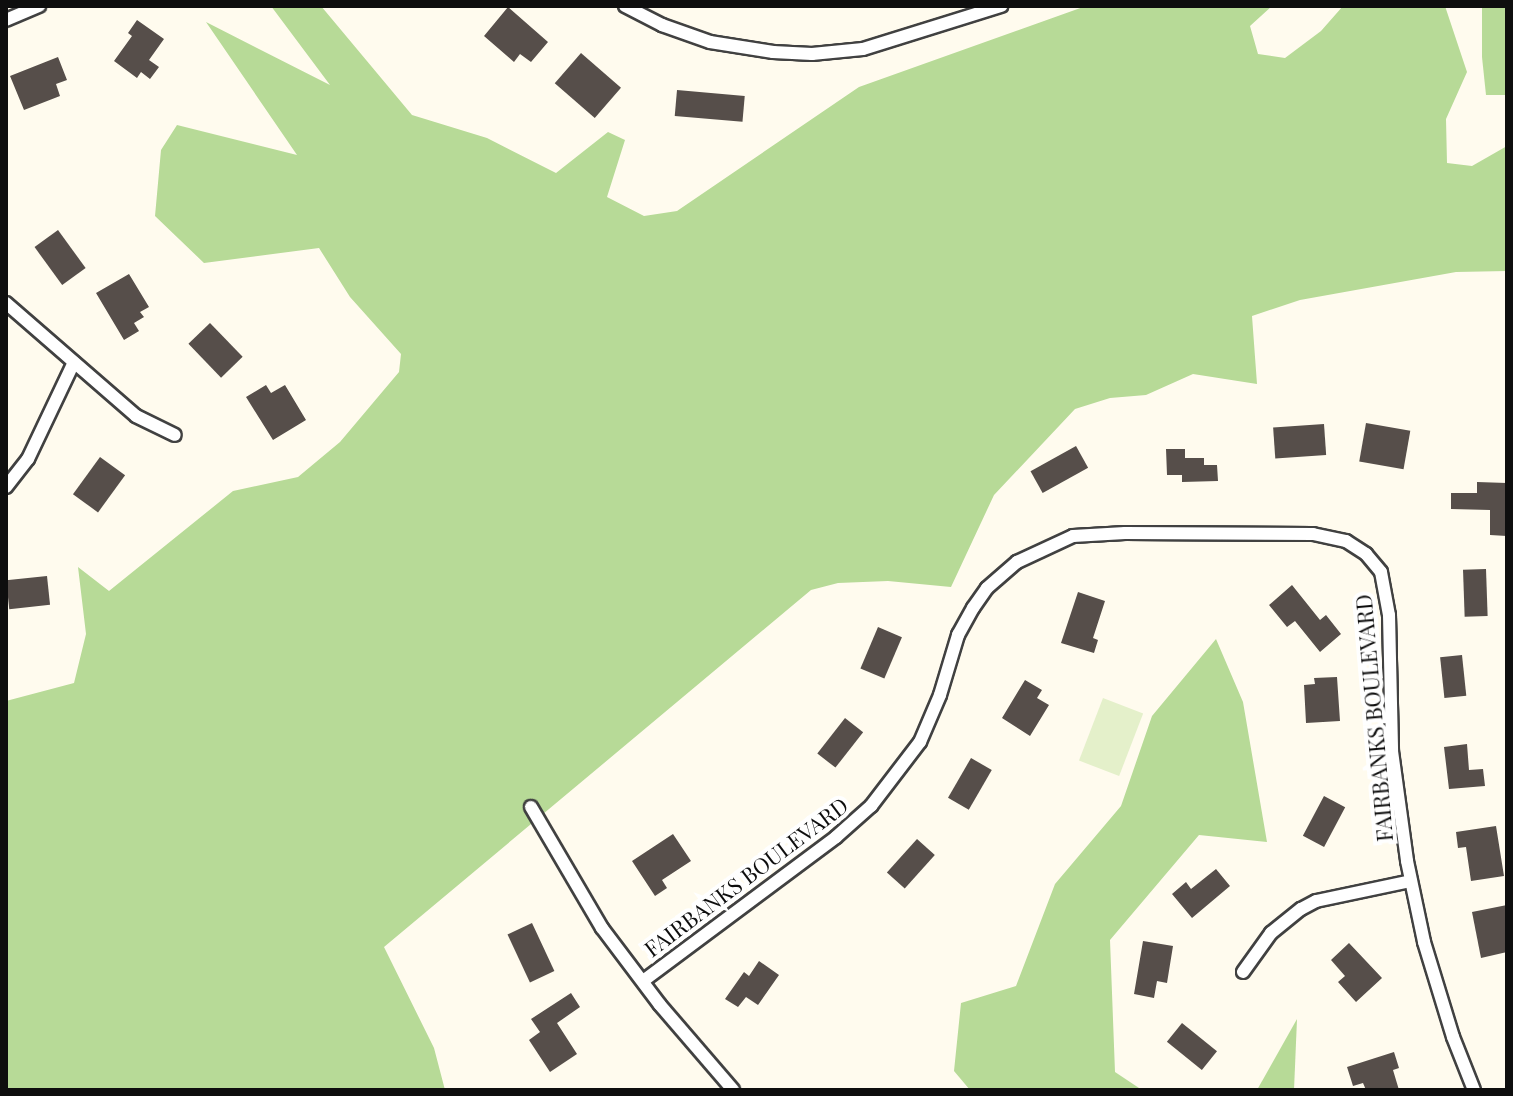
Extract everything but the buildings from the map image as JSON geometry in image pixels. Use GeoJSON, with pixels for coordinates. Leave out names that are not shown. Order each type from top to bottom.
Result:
{"type":"FeatureCollection","features":[{"type":"Feature","properties":{"kind":"street"},"geometry":{"type":"LineString","coordinates":[[6,20],[39,6]]}},
{"type":"Feature","properties":{"kind":"street"},"geometry":{"type":"LineString","coordinates":[[625,6],[662,25],[710,42],[773,52],[812,54],[863,49],[1001,6]]}},
{"type":"Feature","properties":{"kind":"street"},"geometry":{"type":"LineString","coordinates":[[6,303],[136,416],[175,435]]}},
{"type":"Feature","properties":{"kind":"street"},"geometry":{"type":"LineString","coordinates":[[6,487],[28,459],[74,362]]}},
{"type":"Feature","properties":{"kind":"street","name":"FAIRBANKS BOULEVARD"},"geometry":{"type":"LineString","coordinates":[[643,981],[836,837],[871,806],[920,742],[940,695],[958,635],[987,588],[1017,562],[1043,547],[1073,536],[1125,533],[1313,534],[1346,541],[1366,554],[1381,572],[1389,615],[1392,751],[1411,881],[1448,1023],[1474,1090]]}},
{"type":"Feature","properties":{"kind":"street"},"geometry":{"type":"LineString","coordinates":[[531,807],[602,928],[733,1090]]}},
{"type":"Feature","properties":{"kind":"street"},"geometry":{"type":"LineString","coordinates":[[1243,972],[1271,933],[1301,909],[1316,901],[1411,881]]}},
{"type":"Feature","properties":{"kind":"green space"},"geometry":{"type":"Polygon","coordinates":[[[271,6],[321,6],[412,115],[487,138],[556,173],[608,132],[625,140],[607,197],[644,216],[677,211],[859,87],[1086,6],[1272,6],[1250,26],[1258,54],[1285,58],[1321,31],[1343,6],[1445,6],[1467,72],[1446,119],[1447,163],[1472,166],[1507,146],[1507,271],[1456,272],[1300,300],[1252,316],[1257,384],[1193,374],[1146,395],[1110,398],[1075,409],[994,495],[951,587],[888,581],[838,583],[811,590],[384,947],[434,1048],[445,1090],[6,1090],[6,701],[74,683],[86,634],[78,567],[109,591],[233,491],[298,477],[340,442],[399,372],[401,354],[350,297],[319,248],[204,263],[155,216],[161,150],[177,125],[297,155],[206,22],[330,85],[271,6]]]}},
{"type":"Feature","properties":{"kind":"green space"},"geometry":{"type":"Polygon","coordinates":[[[1482,6],[1507,6],[1507,95],[1486,95],[1482,6]]]}},
{"type":"Feature","properties":{"kind":"green space"},"geometry":{"type":"Polygon","coordinates":[[[1216,639],[1243,702],[1267,842],[1199,835],[1110,940],[1115,1072],[1142,1090],[970,1090],[954,1071],[961,1003],[1016,986],[1055,884],[1121,806],[1152,716],[1216,639]]]}},
{"type":"Feature","properties":{"kind":"green space"},"geometry":{"type":"Polygon","coordinates":[[[1103,698],[1143,713],[1119,776],[1079,761],[1103,698]]]}},
{"type":"Feature","properties":{"kind":"green space"},"geometry":{"type":"Polygon","coordinates":[[[1297,1019],[1294,1090],[1257,1090],[1297,1019]]]}}]}
